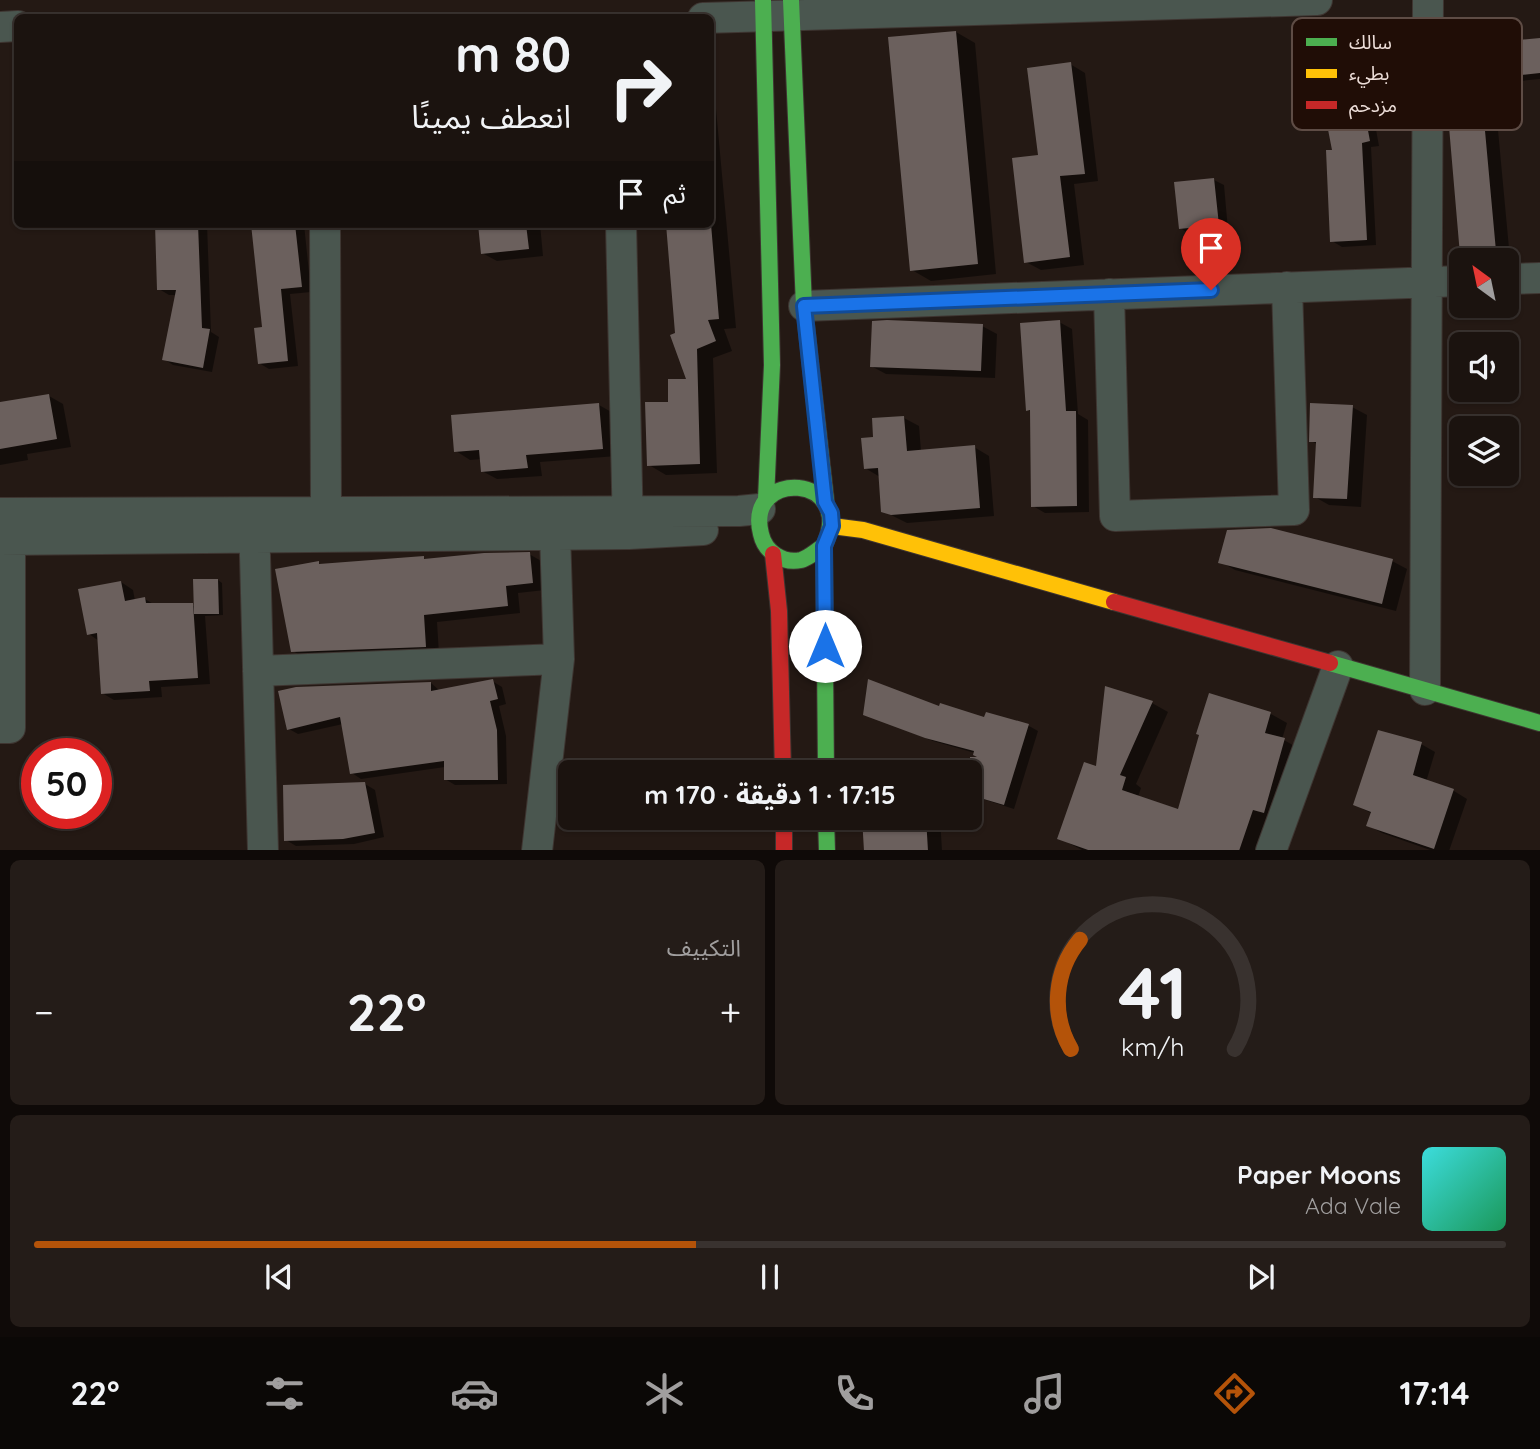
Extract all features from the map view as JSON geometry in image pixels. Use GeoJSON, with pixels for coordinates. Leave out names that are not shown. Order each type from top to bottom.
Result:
{"type":"FeatureCollection","features":[{"type":"Feature","properties":{"kind":"main road"},"geometry":{"type":"LineString","coordinates":[[777,8],[825,502]]}},
{"type":"Feature","properties":{"kind":"main road"},"geometry":{"type":"LineString","coordinates":[[777,8],[772,365],[764,523],[779,611],[783,760]]}},
{"type":"Feature","properties":{"kind":"main road"},"geometry":{"type":"LineString","coordinates":[[764,523],[777,491],[790,486],[816,492],[831,513],[832,526],[824,546],[826,760]]}},
{"type":"Feature","properties":{"kind":"main road"},"geometry":{"type":"LineString","coordinates":[[764,523],[795,561],[806,559],[824,546]]}},
{"type":"Feature","properties":{"kind":"main road"},"geometry":{"type":"LineString","coordinates":[[832,526],[863,530],[1540,723]]}},
{"type":"Feature","properties":{"kind":"main road"},"geometry":{"type":"LineString","coordinates":[[783,830],[784,850]]}},
{"type":"Feature","properties":{"kind":"main road"},"geometry":{"type":"LineString","coordinates":[[826,830],[827,850]]}},
{"type":"Feature","properties":{"kind":"street"},"geometry":{"type":"LineString","coordinates":[[714,17],[777,8],[1317,0]]}},
{"type":"Feature","properties":{"kind":"street"},"geometry":{"type":"LineString","coordinates":[[1428,0],[1428,18]]}},
{"type":"Feature","properties":{"kind":"street"},"geometry":{"type":"LineString","coordinates":[[1424,690],[1428,130]]}},
{"type":"Feature","properties":{"kind":"street"},"geometry":{"type":"LineString","coordinates":[[325,228],[326,512]]}},
{"type":"Feature","properties":{"kind":"street"},"geometry":{"type":"LineString","coordinates":[[621,228],[628,522]]}},
{"type":"Feature","properties":{"kind":"street"},"geometry":{"type":"LineString","coordinates":[[1519,279],[1540,278]]}},
{"type":"Feature","properties":{"kind":"street"},"geometry":{"type":"LineString","coordinates":[[804,306],[1449,281]]}},
{"type":"Feature","properties":{"kind":"street"},"geometry":{"type":"LineString","coordinates":[[1108,294],[1115,516],[1280,511],[1294,510],[1287,287]]}},
{"type":"Feature","properties":{"kind":"street"},"geometry":{"type":"LineString","coordinates":[[0,728],[10,728],[5,526],[254,524],[555,533],[727,511],[764,523]]}},
{"type":"Feature","properties":{"kind":"street"},"geometry":{"type":"LineString","coordinates":[[254,524],[326,512],[628,522]]}},
{"type":"Feature","properties":{"kind":"street"},"geometry":{"type":"LineString","coordinates":[[254,524],[262,850]]}},
{"type":"Feature","properties":{"kind":"street"},"geometry":{"type":"LineString","coordinates":[[537,850],[559,659],[555,533]]}},
{"type":"Feature","properties":{"kind":"street"},"geometry":{"type":"LineString","coordinates":[[258,671],[559,659]]}},
{"type":"Feature","properties":{"kind":"street"},"geometry":{"type":"LineString","coordinates":[[1271,850],[1338,666]]}},
{"type":"Feature","properties":{"kind":"building"},"geometry":{"type":"Polygon","coordinates":[[[956,31],[978,264],[910,271],[888,37],[956,31]]]}},
{"type":"Feature","properties":{"kind":"building"},"geometry":{"type":"Polygon","coordinates":[[[1540,38],[1540,73],[1522,75],[1522,40],[1540,38]]]}},
{"type":"Feature","properties":{"kind":"building"},"geometry":{"type":"Polygon","coordinates":[[[1071,62],[1085,174],[1060,176],[1070,257],[1024,263],[1012,158],[1038,155],[1027,68],[1071,62]]]}},
{"type":"Feature","properties":{"kind":"building"},"geometry":{"type":"Polygon","coordinates":[[[1328,130],[1368,130],[1370,141],[1362,143],[1367,240],[1330,242],[1326,150],[1332,150],[1328,130]]]}},
{"type":"Feature","properties":{"kind":"building"},"geometry":{"type":"Polygon","coordinates":[[[1449,130],[1485,130],[1496,248],[1459,248],[1449,130]]]}},
{"type":"Feature","properties":{"kind":"building"},"geometry":{"type":"Polygon","coordinates":[[[1214,178],[1219,225],[1179,229],[1174,182],[1214,178]]]}},
{"type":"Feature","properties":{"kind":"building"},"geometry":{"type":"Polygon","coordinates":[[[155,228],[198,228],[202,328],[210,329],[203,368],[162,360],[176,290],[157,290],[155,228]]]}},
{"type":"Feature","properties":{"kind":"building"},"geometry":{"type":"Polygon","coordinates":[[[251,228],[295,228],[302,287],[281,289],[288,361],[258,364],[254,328],[262,327],[251,228]]]}},
{"type":"Feature","properties":{"kind":"building"},"geometry":{"type":"Polygon","coordinates":[[[478,228],[526,228],[529,249],[481,254],[478,228]]]}},
{"type":"Feature","properties":{"kind":"building"},"geometry":{"type":"Polygon","coordinates":[[[666,228],[711,228],[719,319],[708,320],[716,341],[697,349],[700,464],[647,466],[645,402],[668,402],[668,379],[686,379],[670,335],[675,333],[666,228]]]}},
{"type":"Feature","properties":{"kind":"building"},"geometry":{"type":"Polygon","coordinates":[[[1060,320],[1066,411],[1076,411],[1077,506],[1031,507],[1030,410],[1026,411],[1020,323],[1060,320]]]}},
{"type":"Feature","properties":{"kind":"building"},"geometry":{"type":"Polygon","coordinates":[[[872,321],[983,324],[981,371],[870,367],[872,321]]]}},
{"type":"Feature","properties":{"kind":"building"},"geometry":{"type":"Polygon","coordinates":[[[49,394],[57,439],[0,449],[0,402],[49,394]]]}},
{"type":"Feature","properties":{"kind":"building"},"geometry":{"type":"Polygon","coordinates":[[[599,403],[603,449],[526,455],[528,468],[481,472],[479,450],[454,452],[451,415],[599,403]]]}},
{"type":"Feature","properties":{"kind":"building"},"geometry":{"type":"Polygon","coordinates":[[[1310,403],[1353,405],[1347,499],[1313,498],[1316,442],[1309,442],[1310,403]]]}},
{"type":"Feature","properties":{"kind":"building"},"geometry":{"type":"Polygon","coordinates":[[[904,416],[907,451],[975,445],[980,508],[891,515],[881,512],[878,468],[864,469],[861,438],[873,437],[872,418],[904,416]]]}},
{"type":"Feature","properties":{"kind":"building"},"geometry":{"type":"Polygon","coordinates":[[[1271,528],[1393,559],[1382,604],[1218,563],[1227,530],[1271,528]]]}},
{"type":"Feature","properties":{"kind":"building"},"geometry":{"type":"Polygon","coordinates":[[[530,552],[533,583],[506,586],[508,606],[424,615],[426,647],[291,652],[275,569],[319,561],[319,564],[530,552]]]}},
{"type":"Feature","properties":{"kind":"building"},"geometry":{"type":"Polygon","coordinates":[[[193,579],[218,579],[219,614],[194,614],[193,579]]]}},
{"type":"Feature","properties":{"kind":"building"},"geometry":{"type":"Polygon","coordinates":[[[121,581],[125,601],[145,597],[146,603],[193,603],[198,678],[149,681],[150,691],[101,694],[97,633],[87,635],[78,589],[121,581]]]}},
{"type":"Feature","properties":{"kind":"building"},"geometry":{"type":"Polygon","coordinates":[[[493,679],[498,699],[490,701],[497,730],[498,780],[444,780],[444,761],[350,774],[340,717],[287,730],[278,691],[296,687],[431,682],[431,691],[493,679]]]}},
{"type":"Feature","properties":{"kind":"building"},"geometry":{"type":"Polygon","coordinates":[[[868,679],[939,706],[940,703],[984,717],[986,712],[1029,724],[1004,805],[982,799],[982,760],[970,760],[970,757],[977,757],[973,755],[974,751],[925,738],[863,715],[868,679]]]}},
{"type":"Feature","properties":{"kind":"building"},"geometry":{"type":"Polygon","coordinates":[[[1105,686],[1153,701],[1120,775],[1126,777],[1122,790],[1178,809],[1209,693],[1271,712],[1265,733],[1285,738],[1264,813],[1253,810],[1239,850],[1088,850],[1057,839],[1084,762],[1096,766],[1105,686]]]}},
{"type":"Feature","properties":{"kind":"building"},"geometry":{"type":"Polygon","coordinates":[[[1378,730],[1422,742],[1413,775],[1454,789],[1434,849],[1366,826],[1371,812],[1353,805],[1378,730]]]}},
{"type":"Feature","properties":{"kind":"building"},"geometry":{"type":"Polygon","coordinates":[[[365,782],[375,833],[343,839],[284,841],[283,785],[365,782]]]}},
{"type":"Feature","properties":{"kind":"building"},"geometry":{"type":"Polygon","coordinates":[[[863,830],[927,830],[928,850],[864,850],[863,830]]]}},
{"type":"Feature","properties":{"kind":"traffic: fast"},"geometry":{"type":"LineString","coordinates":[[763,0],[772,365],[766,499]]}},
{"type":"Feature","properties":{"kind":"traffic: fast"},"geometry":{"type":"LineString","coordinates":[[791,0],[804,306],[826,501]]}},
{"type":"Feature","properties":{"kind":"traffic: fast"},"geometry":{"type":"LineString","coordinates":[[798,488],[814,493],[826,504],[830,522],[824,546],[807,558],[794,561],[781,558],[771,551],[761,534],[760,513],[768,498],[782,490],[798,488]]}},
{"type":"Feature","properties":{"kind":"traffic: fast"},"geometry":{"type":"LineString","coordinates":[[824,546],[826,760]]}},
{"type":"Feature","properties":{"kind":"traffic: fast"},"geometry":{"type":"LineString","coordinates":[[1330,663],[1540,723]]}},
{"type":"Feature","properties":{"kind":"traffic: fast"},"geometry":{"type":"LineString","coordinates":[[826,830],[827,850]]}},
{"type":"Feature","properties":{"kind":"traffic: slow"},"geometry":{"type":"LineString","coordinates":[[832,526],[863,530],[1114,602]]}},
{"type":"Feature","properties":{"kind":"traffic: jam"},"geometry":{"type":"LineString","coordinates":[[773,554],[779,611],[783,760]]}},
{"type":"Feature","properties":{"kind":"traffic: jam"},"geometry":{"type":"LineString","coordinates":[[1114,602],[1330,663]]}},
{"type":"Feature","properties":{"kind":"traffic: jam"},"geometry":{"type":"LineString","coordinates":[[784,830],[784,850]]}},
{"type":"Feature","properties":{"kind":"route"},"geometry":{"type":"LineString","coordinates":[[825,646],[824,546],[830,537],[832,526],[831,513],[825,502],[804,306],[1211,290]]}}]}
